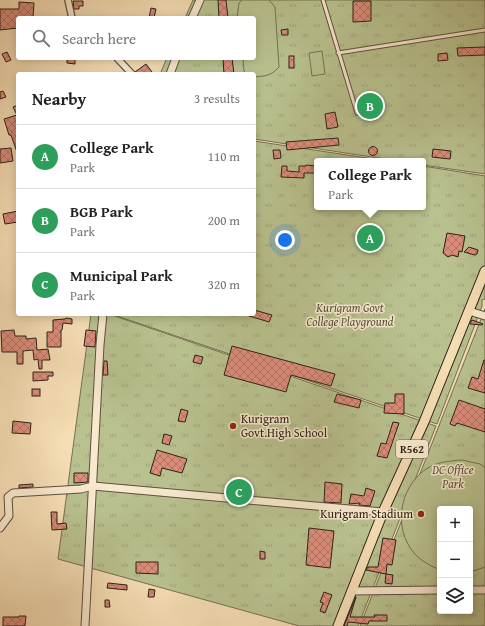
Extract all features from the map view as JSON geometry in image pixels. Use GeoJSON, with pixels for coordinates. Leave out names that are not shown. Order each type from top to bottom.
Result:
{"type":"FeatureCollection","features":[{"type":"Feature","properties":{"kind":"main road","name":"R562"},"geometry":{"type":"LineString","coordinates":[[338,626],[383,512],[424,422],[485,271]]}},
{"type":"Feature","properties":{"kind":"street"},"geometry":{"type":"LineString","coordinates":[[68,0],[72,16]]}},
{"type":"Feature","properties":{"kind":"street"},"geometry":{"type":"LineString","coordinates":[[193,16],[200,0]]}},
{"type":"Feature","properties":{"kind":"street"},"geometry":{"type":"LineString","coordinates":[[119,60],[130,72]]}},
{"type":"Feature","properties":{"kind":"street"},"geometry":{"type":"LineString","coordinates":[[171,72],[175,60]]}},
{"type":"Feature","properties":{"kind":"street"},"geometry":{"type":"LineString","coordinates":[[469,310],[485,316]]}},
{"type":"Feature","properties":{"kind":"street"},"geometry":{"type":"LineString","coordinates":[[85,626],[103,316]]}},
{"type":"Feature","properties":{"kind":"street"},"geometry":{"type":"LineString","coordinates":[[0,528],[9,516],[8,497],[13,493],[93,486],[383,512]]}},
{"type":"Feature","properties":{"kind":"street"},"geometry":{"type":"LineString","coordinates":[[351,591],[437,590]]}},
{"type":"Feature","properties":{"kind":"street"},"geometry":{"type":"LineString","coordinates":[[473,590],[485,590]]}},
{"type":"Feature","properties":{"kind":"lane"},"geometry":{"type":"LineString","coordinates":[[323,0],[357,113]]}},
{"type":"Feature","properties":{"kind":"lane"},"geometry":{"type":"LineString","coordinates":[[338,53],[485,30]]}},
{"type":"Feature","properties":{"kind":"green space"},"geometry":{"type":"Polygon","coordinates":[[[193,0],[485,0],[485,174],[426,165],[426,158],[378,158],[256,139],[256,72],[161,72],[166,60],[256,60],[256,16],[186,16],[193,0]]]}},
{"type":"Feature","properties":{"kind":"green space"},"geometry":{"type":"Polygon","coordinates":[[[242,0],[269,0],[275,7],[279,67],[268,75],[256,77],[256,72],[244,71],[243,60],[256,60],[256,16],[237,16],[239,3],[242,0]]]}},
{"type":"Feature","properties":{"kind":"green space"},"geometry":{"type":"Polygon","coordinates":[[[322,51],[325,74],[312,76],[309,53],[322,51]]]}},
{"type":"Feature","properties":{"kind":"green space","name":"Kurigram Govt College Playground"},"geometry":{"type":"Polygon","coordinates":[[[256,141],[367,158],[314,158],[314,210],[426,210],[426,166],[485,176],[485,299],[482,300],[482,306],[437,424],[117,316],[256,316],[256,141]]]}},
{"type":"Feature","properties":{"kind":"green space","name":"DC Office Park"},"geometry":{"type":"Polygon","coordinates":[[[485,309],[485,626],[360,626],[485,309]]]}},
{"type":"Feature","properties":{"kind":"green space"},"geometry":{"type":"Polygon","coordinates":[[[91,316],[115,316],[436,426],[358,626],[299,626],[58,559],[91,316]]]}},
{"type":"Feature","properties":{"kind":"green space","name":"Kurigram Stadium"},"geometry":{"type":"Polygon","coordinates":[[[462,460],[480,464],[485,468],[485,567],[473,571],[473,506],[437,506],[437,568],[423,561],[414,553],[407,543],[403,532],[401,520],[402,509],[405,497],[410,487],[417,477],[426,469],[448,461],[462,460]]]}},
{"type":"Feature","properties":{"kind":"building"},"geometry":{"type":"Polygon","coordinates":[[[218,0],[226,0],[228,16],[219,16],[218,0]]]}},
{"type":"Feature","properties":{"kind":"building"},"geometry":{"type":"Polygon","coordinates":[[[73,1],[83,1],[83,6],[79,6],[79,9],[74,9],[73,1]]]}},
{"type":"Feature","properties":{"kind":"building"},"geometry":{"type":"Polygon","coordinates":[[[353,1],[371,1],[371,21],[353,22],[353,1]]]}},
{"type":"Feature","properties":{"kind":"building"},"geometry":{"type":"Polygon","coordinates":[[[19,2],[34,3],[33,16],[16,16],[16,28],[0,30],[0,9],[19,9],[19,2]]]}},
{"type":"Feature","properties":{"kind":"building"},"geometry":{"type":"Polygon","coordinates":[[[151,8],[156,9],[154,16],[149,16],[151,8]]]}},
{"type":"Feature","properties":{"kind":"building"},"geometry":{"type":"Polygon","coordinates":[[[288,29],[288,35],[282,35],[281,30],[288,29]]]}},
{"type":"Feature","properties":{"kind":"building"},"geometry":{"type":"Polygon","coordinates":[[[485,47],[485,55],[458,56],[457,48],[485,47]]]}},
{"type":"Feature","properties":{"kind":"building"},"geometry":{"type":"Polygon","coordinates":[[[7,52],[11,60],[6,62],[2,54],[7,52]]]}},
{"type":"Feature","properties":{"kind":"building"},"geometry":{"type":"Polygon","coordinates":[[[447,53],[448,60],[438,61],[438,54],[447,53]]]}},
{"type":"Feature","properties":{"kind":"building"},"geometry":{"type":"Polygon","coordinates":[[[289,56],[294,56],[294,68],[289,68],[289,56]]]}},
{"type":"Feature","properties":{"kind":"building"},"geometry":{"type":"Polygon","coordinates":[[[67,60],[75,60],[75,64],[67,63],[67,60]]]}},
{"type":"Feature","properties":{"kind":"building"},"geometry":{"type":"Polygon","coordinates":[[[223,60],[232,60],[234,72],[224,72],[223,60]]]}},
{"type":"Feature","properties":{"kind":"building"},"geometry":{"type":"Polygon","coordinates":[[[146,64],[152,72],[135,72],[146,64]]]}},
{"type":"Feature","properties":{"kind":"building"},"geometry":{"type":"Polygon","coordinates":[[[3,91],[6,97],[0,99],[0,92],[3,91]]]}},
{"type":"Feature","properties":{"kind":"building"},"geometry":{"type":"Polygon","coordinates":[[[16,106],[16,113],[13,107],[16,106]]]}},
{"type":"Feature","properties":{"kind":"building"},"geometry":{"type":"Polygon","coordinates":[[[335,112],[338,127],[327,129],[325,114],[335,112]]]}},
{"type":"Feature","properties":{"kind":"building"},"geometry":{"type":"Polygon","coordinates":[[[16,115],[16,149],[11,135],[9,135],[4,119],[16,115]]]}},
{"type":"Feature","properties":{"kind":"building"},"geometry":{"type":"Polygon","coordinates":[[[338,138],[339,145],[287,150],[286,142],[338,138]]]}},
{"type":"Feature","properties":{"kind":"building"},"geometry":{"type":"Polygon","coordinates":[[[371,147],[375,147],[377,151],[375,155],[371,155],[369,153],[369,149],[371,147]]]}},
{"type":"Feature","properties":{"kind":"building"},"geometry":{"type":"Polygon","coordinates":[[[11,148],[13,161],[0,163],[0,149],[11,148]]]}},
{"type":"Feature","properties":{"kind":"building"},"geometry":{"type":"Polygon","coordinates":[[[433,149],[451,151],[450,159],[432,157],[433,149]]]}},
{"type":"Feature","properties":{"kind":"building"},"geometry":{"type":"Polygon","coordinates":[[[273,150],[280,150],[281,158],[274,159],[273,150]]]}},
{"type":"Feature","properties":{"kind":"building"},"geometry":{"type":"Polygon","coordinates":[[[282,166],[287,166],[287,171],[299,172],[299,166],[314,166],[314,173],[304,173],[304,178],[281,177],[282,166]]]}},
{"type":"Feature","properties":{"kind":"building"},"geometry":{"type":"Polygon","coordinates":[[[16,211],[16,222],[5,224],[3,214],[16,211]]]}},
{"type":"Feature","properties":{"kind":"building"},"geometry":{"type":"Polygon","coordinates":[[[447,233],[465,236],[462,252],[459,251],[458,257],[452,255],[448,257],[443,253],[447,233]]]}},
{"type":"Feature","properties":{"kind":"building"},"geometry":{"type":"Polygon","coordinates":[[[469,247],[478,250],[477,254],[475,255],[464,252],[469,247]]]}},
{"type":"Feature","properties":{"kind":"building"},"geometry":{"type":"Polygon","coordinates":[[[256,311],[272,315],[269,322],[249,316],[256,316],[256,311]]]}},
{"type":"Feature","properties":{"kind":"building"},"geometry":{"type":"Polygon","coordinates":[[[66,318],[72,319],[72,324],[63,323],[61,330],[61,347],[47,347],[47,332],[53,332],[53,320],[66,318]]]}},
{"type":"Feature","properties":{"kind":"building"},"geometry":{"type":"Polygon","coordinates":[[[472,320],[483,324],[470,324],[472,320]]]}},
{"type":"Feature","properties":{"kind":"building"},"geometry":{"type":"Polygon","coordinates":[[[14,330],[15,336],[26,336],[26,339],[36,338],[37,350],[48,349],[50,360],[42,360],[42,369],[39,369],[38,359],[34,360],[33,350],[23,351],[23,364],[17,364],[17,352],[2,352],[1,331],[14,330]]]}},
{"type":"Feature","properties":{"kind":"building"},"geometry":{"type":"Polygon","coordinates":[[[86,330],[96,331],[95,347],[84,346],[86,330]]]}},
{"type":"Feature","properties":{"kind":"building"},"geometry":{"type":"Polygon","coordinates":[[[232,346],[335,374],[331,386],[291,375],[286,392],[224,375],[232,346]]]}},
{"type":"Feature","properties":{"kind":"building"},"geometry":{"type":"Polygon","coordinates":[[[195,355],[203,357],[201,364],[193,362],[195,355]]]}},
{"type":"Feature","properties":{"kind":"building"},"geometry":{"type":"Polygon","coordinates":[[[484,360],[485,393],[468,388],[472,377],[478,379],[484,360]]]}},
{"type":"Feature","properties":{"kind":"building"},"geometry":{"type":"Polygon","coordinates":[[[104,361],[107,361],[108,375],[103,375],[104,361]]]}},
{"type":"Feature","properties":{"kind":"building"},"geometry":{"type":"Polygon","coordinates":[[[33,372],[53,372],[53,376],[48,376],[48,380],[33,381],[33,372]]]}},
{"type":"Feature","properties":{"kind":"building"},"geometry":{"type":"Polygon","coordinates":[[[32,389],[40,389],[40,396],[32,396],[32,389]]]}},
{"type":"Feature","properties":{"kind":"building"},"geometry":{"type":"Polygon","coordinates":[[[337,394],[361,400],[359,408],[334,402],[337,394]]]}},
{"type":"Feature","properties":{"kind":"building"},"geometry":{"type":"Polygon","coordinates":[[[395,394],[404,394],[404,414],[384,413],[385,403],[395,403],[395,394]]]}},
{"type":"Feature","properties":{"kind":"building"},"geometry":{"type":"Polygon","coordinates":[[[459,400],[485,409],[485,432],[457,423],[455,426],[450,424],[459,400]]]}},
{"type":"Feature","properties":{"kind":"building"},"geometry":{"type":"Polygon","coordinates":[[[181,409],[188,411],[185,422],[178,421],[181,409]]]}},
{"type":"Feature","properties":{"kind":"building"},"geometry":{"type":"Polygon","coordinates":[[[13,421],[31,423],[30,434],[12,433],[13,421]]]}},
{"type":"Feature","properties":{"kind":"building"},"geometry":{"type":"Polygon","coordinates":[[[393,422],[399,423],[387,458],[377,456],[381,443],[386,444],[393,422]]]}},
{"type":"Feature","properties":{"kind":"building"},"geometry":{"type":"Polygon","coordinates":[[[164,434],[172,436],[169,445],[162,443],[164,434]]]}},
{"type":"Feature","properties":{"kind":"building"},"geometry":{"type":"Polygon","coordinates":[[[157,450],[187,459],[182,473],[162,468],[160,476],[150,473],[157,450]]]}},
{"type":"Feature","properties":{"kind":"building"},"geometry":{"type":"Polygon","coordinates":[[[74,473],[88,473],[88,482],[74,483],[74,473]]]}},
{"type":"Feature","properties":{"kind":"building"},"geometry":{"type":"Polygon","coordinates":[[[325,482],[342,484],[341,503],[324,502],[325,482]]]}},
{"type":"Feature","properties":{"kind":"building"},"geometry":{"type":"Polygon","coordinates":[[[33,484],[33,487],[19,488],[19,485],[33,484]]]}},
{"type":"Feature","properties":{"kind":"building"},"geometry":{"type":"Polygon","coordinates":[[[366,488],[375,491],[370,506],[359,505],[360,503],[349,504],[351,494],[364,496],[366,488]]]}},
{"type":"Feature","properties":{"kind":"building"},"geometry":{"type":"Polygon","coordinates":[[[51,512],[57,512],[57,524],[66,523],[67,529],[52,530],[51,512]]]}},
{"type":"Feature","properties":{"kind":"building"},"geometry":{"type":"Polygon","coordinates":[[[309,528],[334,531],[330,568],[306,565],[309,528]]]}},
{"type":"Feature","properties":{"kind":"building"},"geometry":{"type":"Polygon","coordinates":[[[383,538],[396,540],[392,565],[387,564],[386,574],[366,570],[368,567],[378,567],[383,538]]]}},
{"type":"Feature","properties":{"kind":"building"},"geometry":{"type":"Polygon","coordinates":[[[260,551],[265,552],[265,559],[260,559],[260,551]]]}},
{"type":"Feature","properties":{"kind":"building"},"geometry":{"type":"Polygon","coordinates":[[[136,562],[158,562],[158,574],[136,573],[136,562]]]}},
{"type":"Feature","properties":{"kind":"building"},"geometry":{"type":"Polygon","coordinates":[[[386,574],[393,575],[392,584],[385,583],[386,574]]]}},
{"type":"Feature","properties":{"kind":"building"},"geometry":{"type":"Polygon","coordinates":[[[108,583],[127,585],[127,590],[107,588],[108,583]]]}},
{"type":"Feature","properties":{"kind":"building"},"geometry":{"type":"Polygon","coordinates":[[[149,589],[155,590],[154,597],[148,597],[149,589]]]}},
{"type":"Feature","properties":{"kind":"building"},"geometry":{"type":"Polygon","coordinates":[[[324,592],[332,595],[325,613],[320,611],[323,603],[320,602],[324,592]]]}},
{"type":"Feature","properties":{"kind":"building"},"geometry":{"type":"Polygon","coordinates":[[[356,597],[350,617],[375,617],[374,615],[387,615],[387,621],[369,621],[368,624],[348,622],[347,626],[344,626],[356,597]]]}},
{"type":"Feature","properties":{"kind":"building"},"geometry":{"type":"Polygon","coordinates":[[[105,600],[109,600],[110,607],[105,607],[105,600]]]}},
{"type":"Feature","properties":{"kind":"building"},"geometry":{"type":"Polygon","coordinates":[[[26,616],[25,626],[3,626],[3,617],[26,616]]]}},
{"type":"Feature","properties":{"kind":"place","name":"BGB Park"},"geometry":{"type":"Point","coordinates":[370,106]}},
{"type":"Feature","properties":{"kind":"place","name":"College Park"},"geometry":{"type":"Point","coordinates":[370,238]}},
{"type":"Feature","properties":{"kind":"place","name":"Kurigram Govt.High School"},"geometry":{"type":"Point","coordinates":[233,426]}},
{"type":"Feature","properties":{"kind":"place","name":"Municipal Park"},"geometry":{"type":"Point","coordinates":[239,492]}},
{"type":"Feature","properties":{"kind":"place","name":"Kurigram Stadium"},"geometry":{"type":"Point","coordinates":[421,514]}}]}
